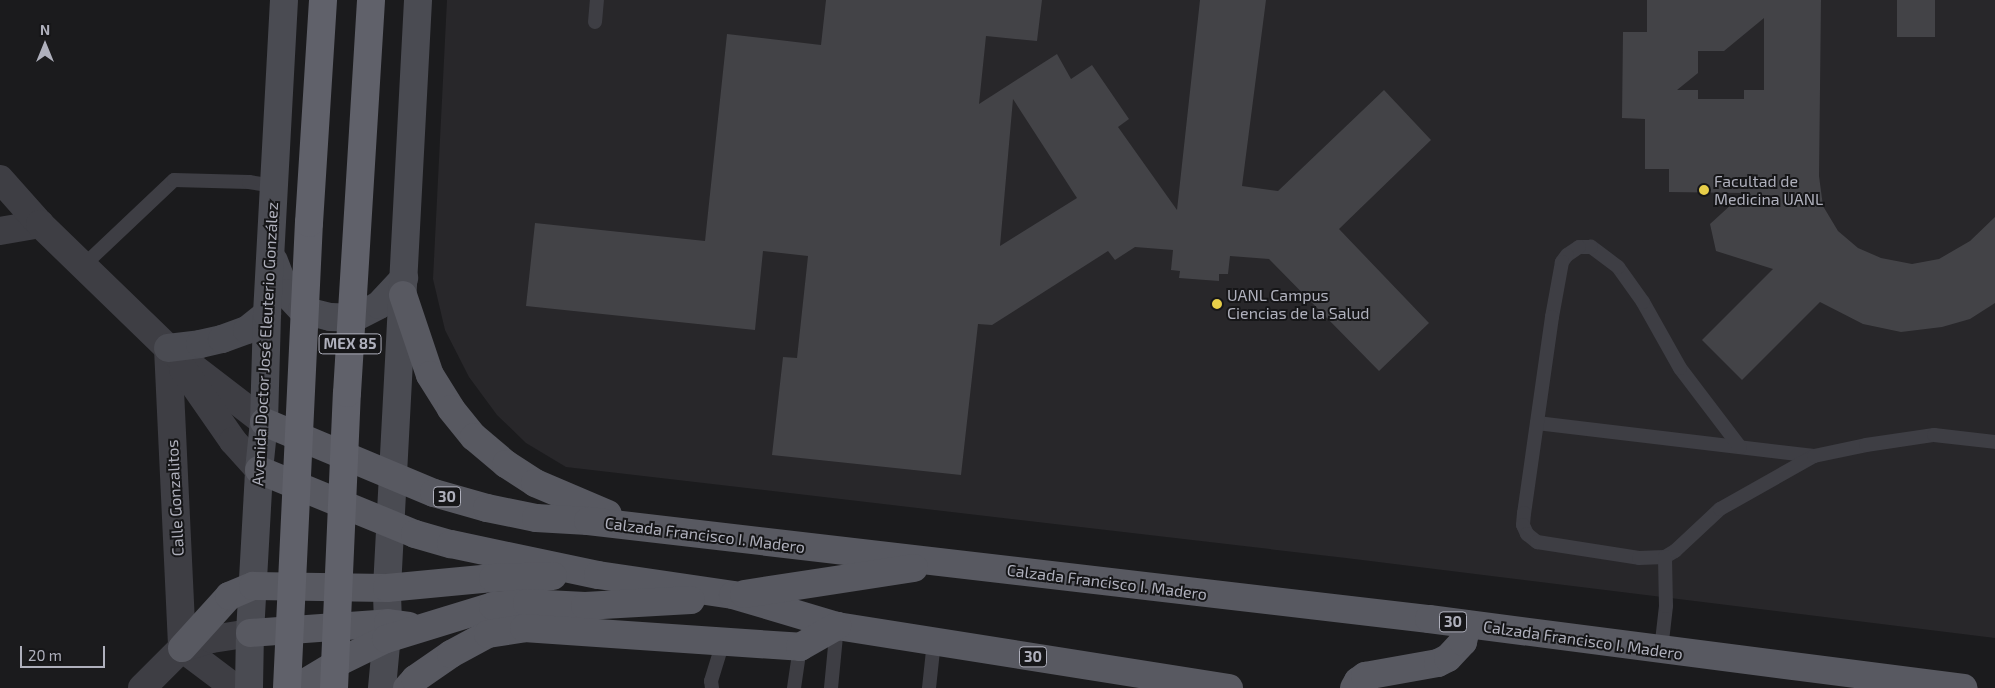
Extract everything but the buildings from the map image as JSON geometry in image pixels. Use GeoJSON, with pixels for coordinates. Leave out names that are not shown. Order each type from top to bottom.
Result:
{"type":"FeatureCollection","features":[{"type":"Feature","properties":{"kind":"highway","name":"MEX 85"},"geometry":{"type":"LineString","coordinates":[[287,688],[309,213],[323,0]]}},
{"type":"Feature","properties":{"kind":"highway","name":"MEX 85"},"geometry":{"type":"LineString","coordinates":[[334,688],[347,393],[371,0]]}},
{"type":"Feature","properties":{"kind":"main road","name":"Avenida Doctor José Eleuterio González"},"geometry":{"type":"LineString","coordinates":[[249,688],[250,633],[259,470],[264,422],[267,314],[284,0]]}},
{"type":"Feature","properties":{"kind":"main road"},"geometry":{"type":"LineString","coordinates":[[391,686],[387,631],[387,588],[418,0]]}},
{"type":"Feature","properties":{"kind":"main road"},"geometry":{"type":"LineString","coordinates":[[270,252],[286,293],[302,310],[330,317],[354,318],[379,305],[403,286]]}},
{"type":"Feature","properties":{"kind":"main road"},"geometry":{"type":"LineString","coordinates":[[403,286],[430,375],[451,409],[474,437],[506,464],[535,483],[642,527]]}},
{"type":"Feature","properties":{"kind":"main road"},"geometry":{"type":"LineString","coordinates":[[168,348],[222,339],[247,330],[267,314]]}},
{"type":"Feature","properties":{"kind":"main road","name":"Calzada Francisco I. Madero"},"geometry":{"type":"LineString","coordinates":[[264,422],[434,493],[487,508],[536,518],[642,527],[1466,624],[1964,688]]}},
{"type":"Feature","properties":{"kind":"main road","name":"30"},"geometry":{"type":"LineString","coordinates":[[259,470],[415,534],[451,544],[598,575],[733,595],[837,626],[1214,687]]}},
{"type":"Feature","properties":{"kind":"main road"},"geometry":{"type":"LineString","coordinates":[[250,633],[387,631],[421,628],[461,615],[502,605],[527,603],[585,606],[676,602],[942,563]]}},
{"type":"Feature","properties":{"kind":"main road"},"geometry":{"type":"LineString","coordinates":[[182,648],[230,596],[253,586],[387,588],[493,578],[598,575]]}},
{"type":"Feature","properties":{"kind":"main road"},"geometry":{"type":"LineString","coordinates":[[1354,688],[1365,676],[1438,663],[1448,658],[1463,642],[1466,624]]}},
{"type":"Feature","properties":{"kind":"main road"},"geometry":{"type":"LineString","coordinates":[[342,661],[358,666],[391,686],[415,679],[451,654],[488,634],[524,628],[800,647],[837,626]]}},
{"type":"Feature","properties":{"kind":"main road"},"geometry":{"type":"LineString","coordinates":[[296,688],[342,661],[387,631]]}},
{"type":"Feature","properties":{"kind":"street"},"geometry":{"type":"LineString","coordinates":[[0,178],[40,224],[168,348],[264,422]]}},
{"type":"Feature","properties":{"kind":"street"},"geometry":{"type":"LineString","coordinates":[[0,231],[40,224]]}},
{"type":"Feature","properties":{"kind":"street"},"geometry":{"type":"LineString","coordinates":[[168,348],[233,441],[259,470]]}},
{"type":"Feature","properties":{"kind":"street","name":"Calle Gonzalitos"},"geometry":{"type":"LineString","coordinates":[[168,348],[182,648]]}},
{"type":"Feature","properties":{"kind":"street"},"geometry":{"type":"LineString","coordinates":[[142,688],[182,648],[212,639],[250,633]]}},
{"type":"Feature","properties":{"kind":"street"},"geometry":{"type":"LineString","coordinates":[[182,648],[235,688]]}},
{"type":"Feature","properties":{"kind":"lane"},"geometry":{"type":"LineString","coordinates":[[594,22],[597,0]]}},
{"type":"Feature","properties":{"kind":"lane"},"geometry":{"type":"LineString","coordinates":[[83,266],[174,180],[249,182],[274,186]]}},
{"type":"Feature","properties":{"kind":"lane"},"geometry":{"type":"LineString","coordinates":[[1740,447],[1680,368],[1643,302],[1618,267],[1591,247],[1579,247],[1566,255],[1562,262],[1550,326],[1524,513],[1523,525],[1527,534],[1537,542],[1620,556],[1653,559],[1675,551],[1720,509],[1814,456],[1866,445],[1934,435],[1995,442]]}},
{"type":"Feature","properties":{"kind":"lane"},"geometry":{"type":"LineString","coordinates":[[1537,423],[1814,456]]}},
{"type":"Feature","properties":{"kind":"lane"},"geometry":{"type":"LineString","coordinates":[[1661,650],[1666,606],[1665,556]]}},
{"type":"Feature","properties":{"kind":"lane"},"geometry":{"type":"LineString","coordinates":[[831,688],[837,626]]}},
{"type":"Feature","properties":{"kind":"lane"},"geometry":{"type":"LineString","coordinates":[[712,688],[711,681],[723,642]]}},
{"type":"Feature","properties":{"kind":"lane"},"geometry":{"type":"LineString","coordinates":[[929,688],[934,642]]}},
{"type":"Feature","properties":{"kind":"lane"},"geometry":{"type":"LineString","coordinates":[[794,688],[800,647]]}},
{"type":"Feature","properties":{"kind":"shaded area","name":"UANL Campus Ciencias de la Salud"},"geometry":{"type":"Polygon","coordinates":[[[447,0],[1995,0],[1995,638],[1346,558],[566,467],[526,443],[497,415],[469,377],[445,330],[433,279],[447,0]]]}},
{"type":"Feature","properties":{"kind":"place","name":"Facultad de Medicina UANL"},"geometry":{"type":"Point","coordinates":[1704,190]}},
{"type":"Feature","properties":{"kind":"place","name":"UANL Campus Ciencias de la Salud"},"geometry":{"type":"Point","coordinates":[1217,304]}}]}
